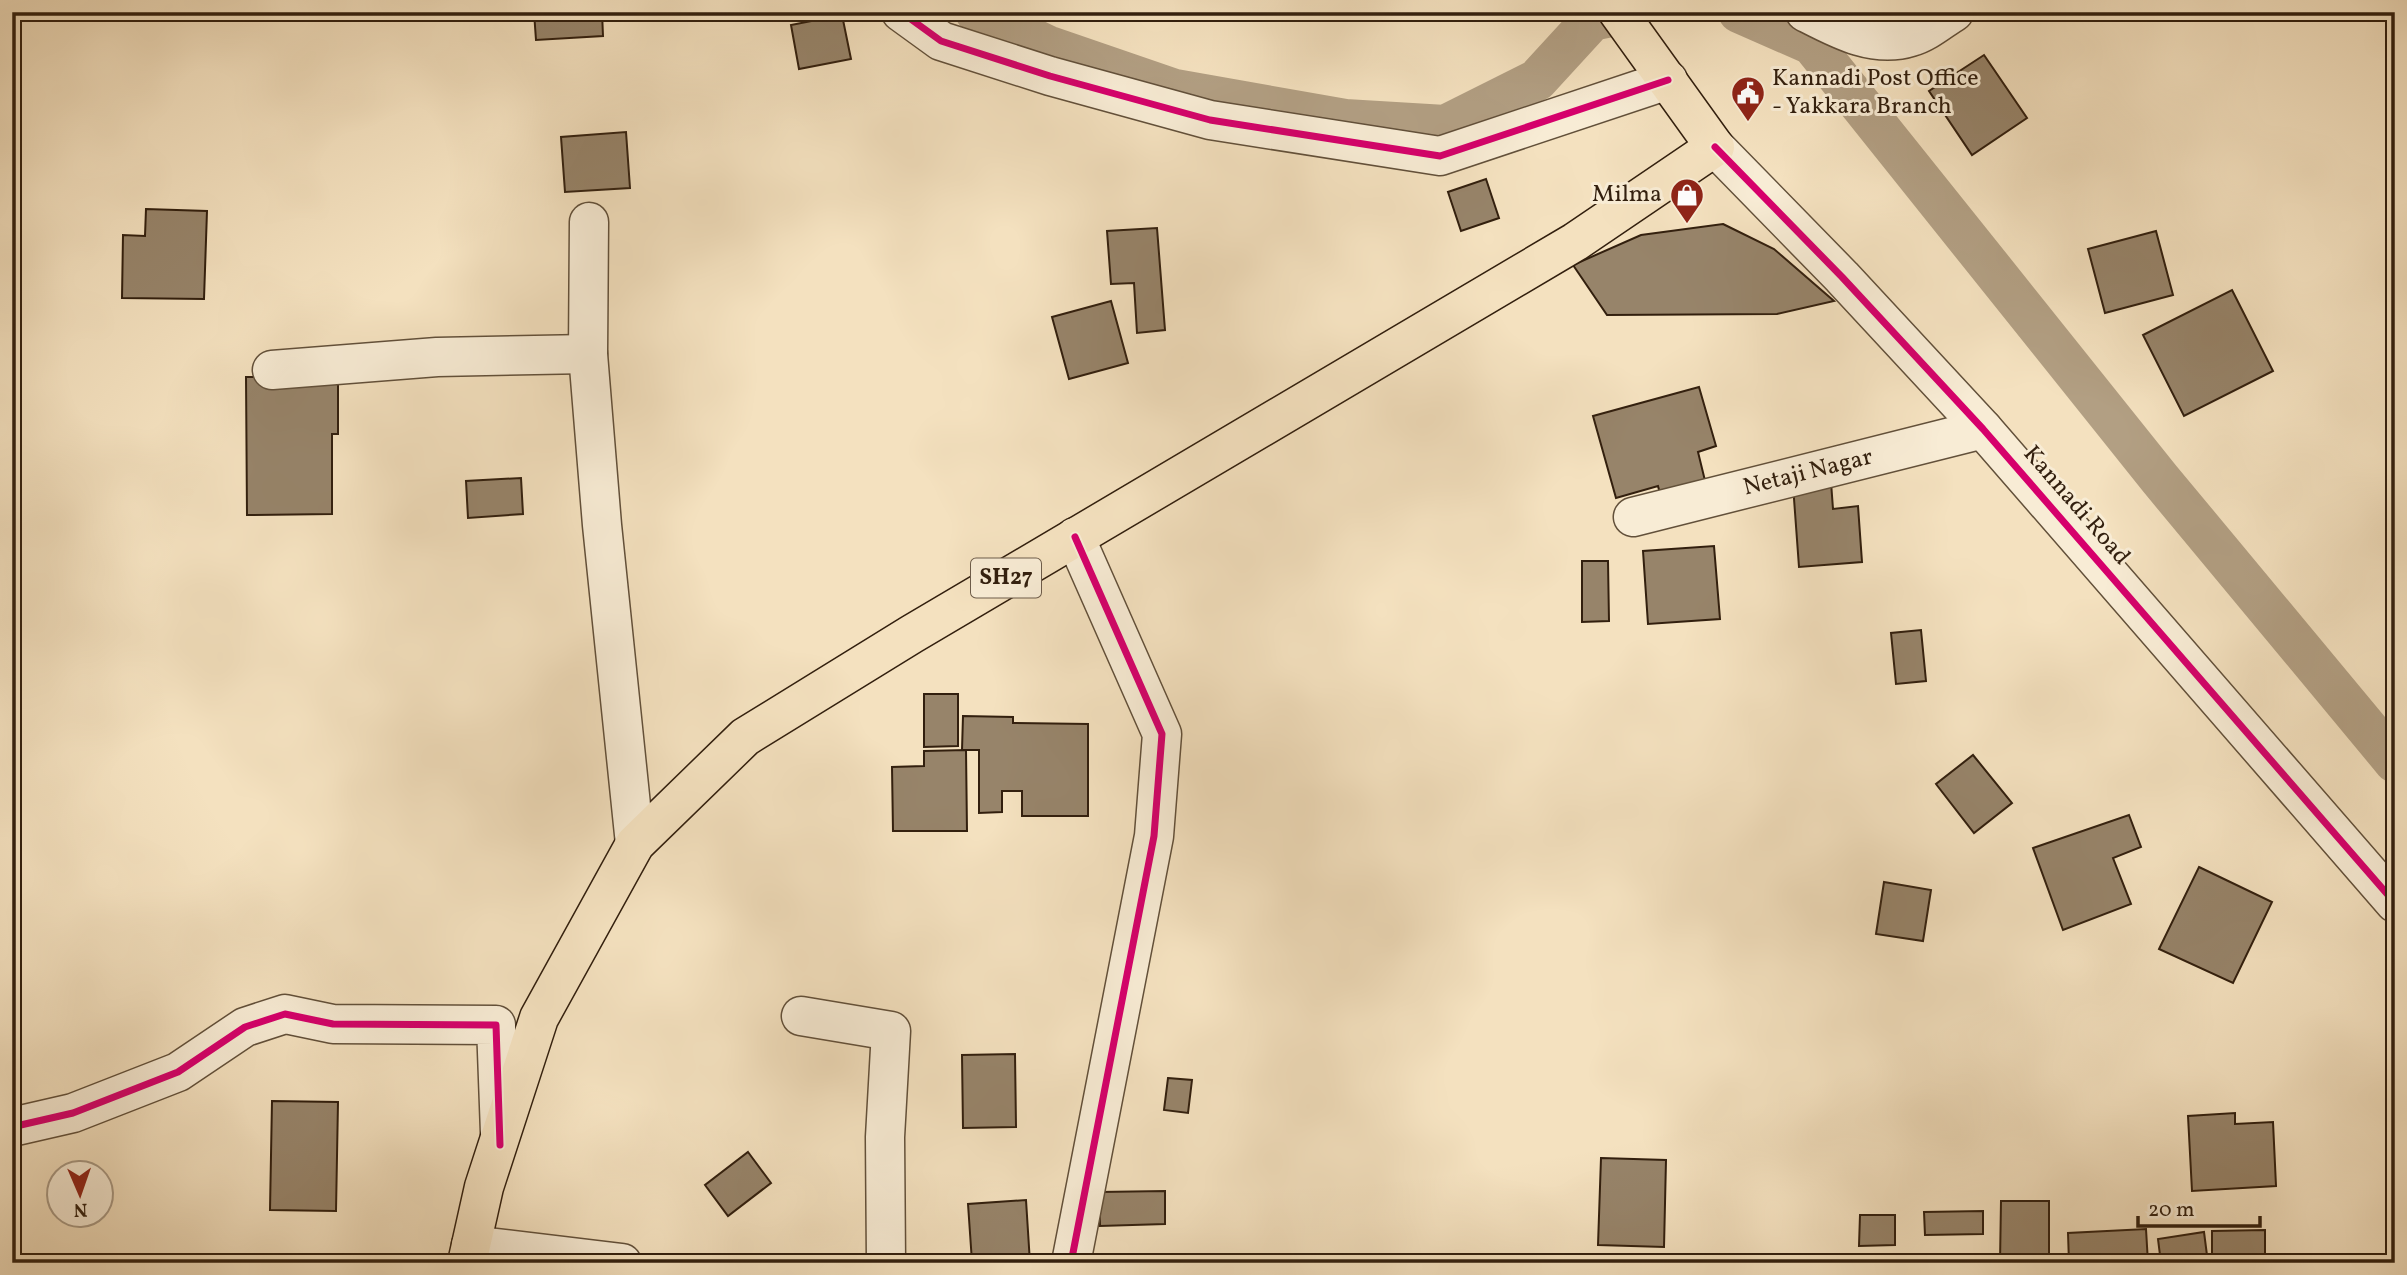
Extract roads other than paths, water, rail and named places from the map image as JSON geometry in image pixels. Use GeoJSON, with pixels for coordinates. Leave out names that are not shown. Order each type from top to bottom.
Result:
{"type":"FeatureCollection","features":[{"type":"Feature","properties":{"kind":"main road"},"geometry":{"type":"LineString","coordinates":[[1618,12],[1715,147]]}},
{"type":"Feature","properties":{"kind":"main road","name":"SH27"},"geometry":{"type":"LineString","coordinates":[[469,1254],[484,1187],[500,1145],[539,1017],[635,844],[745,737],[1075,537],[1575,242],[1715,147]]}},
{"type":"Feature","properties":{"kind":"street"},"geometry":{"type":"LineString","coordinates":[[901,12],[941,41],[1050,76],[1210,120],[1440,156],[1667,78]]}},
{"type":"Feature","properties":{"kind":"street"},"geometry":{"type":"LineString","coordinates":[[1805,12],[1840,30],[1885,43],[1913,37],[1954,12]]}},
{"type":"Feature","properties":{"kind":"street","name":"Kannadi Road"},"geometry":{"type":"LineString","coordinates":[[1715,147],[1842,277],[1983,429],[2395,903]]}},
{"type":"Feature","properties":{"kind":"street"},"geometry":{"type":"LineString","coordinates":[[589,222],[589,354],[602,525],[635,844]]}},
{"type":"Feature","properties":{"kind":"street"},"geometry":{"type":"LineString","coordinates":[[272,370],[437,357],[589,354]]}},
{"type":"Feature","properties":{"kind":"street","name":"Netaji Nagar"},"geometry":{"type":"LineString","coordinates":[[1633,517],[1983,429]]}},
{"type":"Feature","properties":{"kind":"street"},"geometry":{"type":"LineString","coordinates":[[1071,1263],[1154,836],[1162,734],[1075,537]]}},
{"type":"Feature","properties":{"kind":"street"},"geometry":{"type":"LineString","coordinates":[[12,1127],[73,1113],[178,1072],[245,1027],[285,1014],[333,1024],[496,1025],[500,1145]]}},
{"type":"Feature","properties":{"kind":"street"},"geometry":{"type":"LineString","coordinates":[[801,1016],[891,1031],[885,1137],[886,1263]]}},
{"type":"Feature","properties":{"kind":"street"},"geometry":{"type":"LineString","coordinates":[[469,1254],[622,1263]]}},
{"type":"Feature","properties":{"kind":"waterway"},"geometry":{"type":"LineString","coordinates":[[976,12],[1047,46],[1175,90],[1345,120],[1445,126],[1537,80],[1592,20],[1632,12]]}},
{"type":"Feature","properties":{"kind":"waterway"},"geometry":{"type":"LineString","coordinates":[[1739,12],[1812,44],[2160,479],[2395,762]]}},
{"type":"Feature","properties":{"kind":"place","name":"Kannadi Post Office - Yakkara Branch"},"geometry":{"type":"Point","coordinates":[1748,123]}},
{"type":"Feature","properties":{"kind":"place","name":"Milma"},"geometry":{"type":"Point","coordinates":[1687,225]}}]}
